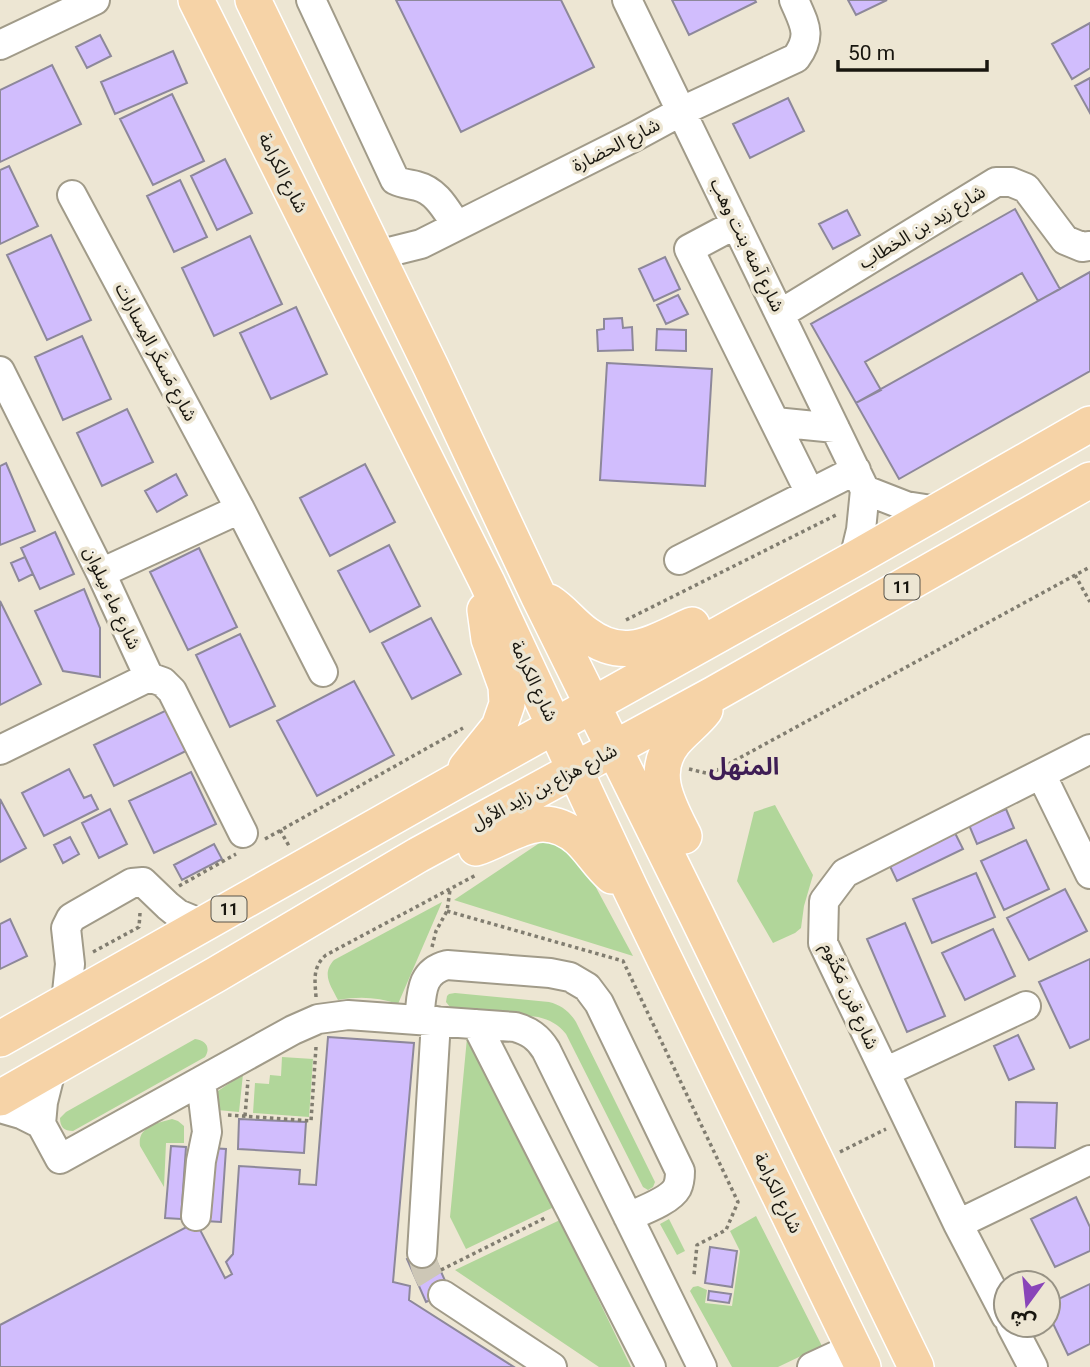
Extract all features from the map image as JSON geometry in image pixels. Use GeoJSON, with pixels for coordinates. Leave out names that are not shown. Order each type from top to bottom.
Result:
{"type":"FeatureCollection","features":[{"type":"Feature","properties":{"kind":"main road","name":"شارع الكرامة"},"geometry":{"type":"LineString","coordinates":[[196,0],[487,582],[631,890],[858,1358]]}},
{"type":"Feature","properties":{"kind":"main road"},"geometry":{"type":"LineString","coordinates":[[253,0],[539,597],[916,1367]]}},
{"type":"Feature","properties":{"kind":"main road","name":"11"},"geometry":{"type":"LineString","coordinates":[[0,1039],[1090,425]]}},
{"type":"Feature","properties":{"kind":"main road","name":"شارع هزاع بن زايد الأول"},"geometry":{"type":"LineString","coordinates":[[0,1098],[418,855],[714,694],[1090,480]]}},
{"type":"Feature","properties":{"kind":"main road"},"geometry":{"type":"LineString","coordinates":[[458,780],[472,758],[499,727],[508,695],[487,625],[487,582]]}},
{"type":"Feature","properties":{"kind":"main road"},"geometry":{"type":"LineString","coordinates":[[539,597],[561,610],[587,635],[617,648],[638,648],[658,642],[699,622],[722,618],[745,620]]}},
{"type":"Feature","properties":{"kind":"main road"},"geometry":{"type":"LineString","coordinates":[[696,914],[699,889],[695,865],[664,793],[662,774],[671,746],[701,715],[714,694]]}},
{"type":"Feature","properties":{"kind":"main road"},"geometry":{"type":"LineString","coordinates":[[418,855],[465,852],[518,828],[552,825],[580,840],[607,871],[631,890]]}},
{"type":"Feature","properties":{"kind":"street"},"geometry":{"type":"LineString","coordinates":[[0,45],[95,0]]}},
{"type":"Feature","properties":{"kind":"street"},"geometry":{"type":"LineString","coordinates":[[311,0],[395,180],[435,194],[457,226]]}},
{"type":"Feature","properties":{"kind":"street","name":"شارع آمنه بنت وهب"},"geometry":{"type":"LineString","coordinates":[[627,0],[862,487]]}},
{"type":"Feature","properties":{"kind":"street","name":"شارع الحضارة"},"geometry":{"type":"LineString","coordinates":[[377,255],[421,244],[682,110],[796,58],[805,46],[806,30],[794,0]]}},
{"type":"Feature","properties":{"kind":"street","name":"شارع زيد بن الخطاب"},"geometry":{"type":"LineString","coordinates":[[780,314],[996,183],[1011,182],[1026,188],[1065,240],[1082,247],[1090,246]]}},
{"type":"Feature","properties":{"kind":"street","name":"شارع مَسكَر المِسارات"},"geometry":{"type":"LineString","coordinates":[[72,195],[240,509],[323,672]]}},
{"type":"Feature","properties":{"kind":"street"},"geometry":{"type":"LineString","coordinates":[[737,224],[689,249],[810,493]]}},
{"type":"Feature","properties":{"kind":"street","name":"شارع ماء سِلوان"},"geometry":{"type":"LineString","coordinates":[[0,371],[11,423],[101,573],[149,677]]}},
{"type":"Feature","properties":{"kind":"street"},"geometry":{"type":"LineString","coordinates":[[775,422],[835,428]]}},
{"type":"Feature","properties":{"kind":"street"},"geometry":{"type":"LineString","coordinates":[[854,559],[861,530],[862,487]]}},
{"type":"Feature","properties":{"kind":"street"},"geometry":{"type":"LineString","coordinates":[[679,560],[810,493],[862,487],[906,506],[938,511]]}},
{"type":"Feature","properties":{"kind":"street"},"geometry":{"type":"LineString","coordinates":[[101,573],[240,509]]}},
{"type":"Feature","properties":{"kind":"street"},"geometry":{"type":"LineString","coordinates":[[0,750],[149,677],[163,681],[172,691],[248,842]]}},
{"type":"Feature","properties":{"kind":"street","name":"شارع قرن مَكتُوم"},"geometry":{"type":"LineString","coordinates":[[992,1289],[823,943],[824,901],[845,873],[1090,749]]}},
{"type":"Feature","properties":{"kind":"street"},"geometry":{"type":"LineString","coordinates":[[1041,774],[1090,874]]}},
{"type":"Feature","properties":{"kind":"street"},"geometry":{"type":"LineString","coordinates":[[66,1002],[70,964],[66,928],[71,918],[135,882],[146,884],[178,914],[202,924]]}},
{"type":"Feature","properties":{"kind":"street"},"geometry":{"type":"LineString","coordinates":[[552,1367],[435,1273],[424,983],[433,971],[447,965],[550,973],[579,981],[594,994],[680,1171],[680,1180],[672,1195],[628,1217]]}},
{"type":"Feature","properties":{"kind":"street"},"geometry":{"type":"LineString","coordinates":[[885,1072],[1026,1006]]}},
{"type":"Feature","properties":{"kind":"street"},"geometry":{"type":"LineString","coordinates":[[51,1070],[41,1124],[60,1159],[293,1030],[318,1019],[348,1015],[523,1029],[542,1043],[702,1367]]}},
{"type":"Feature","properties":{"kind":"street"},"geometry":{"type":"LineString","coordinates":[[476,1024],[651,1367]]}},
{"type":"Feature","properties":{"kind":"street"},"geometry":{"type":"LineString","coordinates":[[191,1087],[205,1114],[207,1132],[201,1161],[196,1216]]}},
{"type":"Feature","properties":{"kind":"street"},"geometry":{"type":"LineString","coordinates":[[191,1087],[193,1142],[201,1161]]}},
{"type":"Feature","properties":{"kind":"street"},"geometry":{"type":"LineString","coordinates":[[0,1108],[41,1124]]}},
{"type":"Feature","properties":{"kind":"street"},"geometry":{"type":"LineString","coordinates":[[958,1224],[1090,1160]]}},
{"type":"Feature","properties":{"kind":"street"},"geometry":{"type":"LineString","coordinates":[[1018,1339],[1033,1367]]}},
{"type":"Feature","properties":{"kind":"street"},"geometry":{"type":"LineString","coordinates":[[812,1367],[858,1358]]}},
{"type":"Feature","properties":{"kind":"path"},"geometry":{"type":"LineString","coordinates":[[606,645],[607,629],[862,487]]}},
{"type":"Feature","properties":{"kind":"path"},"geometry":{"type":"LineString","coordinates":[[664,762],[710,774],[1090,567]]}},
{"type":"Feature","properties":{"kind":"path"},"geometry":{"type":"LineString","coordinates":[[1075,575],[1090,602]]}},
{"type":"Feature","properties":{"kind":"path"},"geometry":{"type":"LineString","coordinates":[[70,964],[139,927],[140,908],[248,842],[494,710],[505,713]]}},
{"type":"Feature","properties":{"kind":"path"},"geometry":{"type":"LineString","coordinates":[[205,1114],[311,1121],[318,1019],[314,977],[317,964],[326,955],[485,870]]}},
{"type":"Feature","properties":{"kind":"path"},"geometry":{"type":"LineString","coordinates":[[428,976],[435,934],[447,911],[450,890]]}},
{"type":"Feature","properties":{"kind":"path"},"geometry":{"type":"LineString","coordinates":[[818,1163],[907,1119]]}},
{"type":"Feature","properties":{"kind":"path"},"geometry":{"type":"LineString","coordinates":[[435,1273],[569,1206]]}},
{"type":"Feature","properties":{"kind":"green space"},"geometry":{"type":"Polygon","coordinates":[[[775,805],[813,875],[801,928],[773,943],[737,881],[754,812],[775,805]]]}},
{"type":"Feature","properties":{"kind":"green space"},"geometry":{"type":"Polygon","coordinates":[[[544,840],[573,845],[633,956],[454,900],[544,840]]]}},
{"type":"Feature","properties":{"kind":"green space"},"geometry":{"type":"Polygon","coordinates":[[[442,902],[398,1004],[368,998],[338,1000],[328,975],[334,960],[442,902]]]}},
{"type":"Feature","properties":{"kind":"green space"},"geometry":{"type":"Polygon","coordinates":[[[455,993],[549,1002],[568,1012],[576,1022],[655,1182],[653,1187],[648,1190],[643,1187],[563,1031],[554,1023],[538,1017],[450,1007],[446,1002],[447,996],[455,993]]]}},
{"type":"Feature","properties":{"kind":"green space"},"geometry":{"type":"Polygon","coordinates":[[[471,1037],[554,1207],[466,1249],[450,1217],[467,1038],[471,1037]]]}},
{"type":"Feature","properties":{"kind":"green space"},"geometry":{"type":"Polygon","coordinates":[[[195,1039],[206,1045],[208,1051],[205,1057],[73,1131],[62,1126],[60,1118],[66,1112],[195,1039]]]}},
{"type":"Feature","properties":{"kind":"green space"},"geometry":{"type":"Polygon","coordinates":[[[282,1057],[313,1059],[309,1117],[253,1113],[255,1083],[269,1084],[270,1075],[281,1076],[282,1057]]]}},
{"type":"Feature","properties":{"kind":"green space"},"geometry":{"type":"Polygon","coordinates":[[[243,1074],[239,1112],[217,1110],[218,1091],[243,1074]]]}},
{"type":"Feature","properties":{"kind":"green space"},"geometry":{"type":"Polygon","coordinates":[[[172,1119],[184,1126],[184,1143],[166,1143],[164,1187],[140,1146],[140,1140],[149,1127],[172,1119]]]}},
{"type":"Feature","properties":{"kind":"green space"},"geometry":{"type":"Polygon","coordinates":[[[756,1216],[822,1346],[778,1367],[732,1367],[690,1291],[698,1286],[707,1290],[705,1303],[732,1306],[740,1251],[730,1231],[756,1216]]]}},
{"type":"Feature","properties":{"kind":"green space"},"geometry":{"type":"Polygon","coordinates":[[[669,1219],[685,1251],[677,1255],[660,1224],[669,1219]]]}},
{"type":"Feature","properties":{"kind":"green space"},"geometry":{"type":"Polygon","coordinates":[[[560,1220],[631,1367],[599,1367],[455,1270],[560,1220]]]}},
{"type":"Feature","properties":{"kind":"building"},"geometry":{"type":"Polygon","coordinates":[[[396,0],[561,0],[594,67],[461,132],[396,0]]]}},
{"type":"Feature","properties":{"kind":"building"},"geometry":{"type":"Polygon","coordinates":[[[672,0],[755,0],[756,2],[689,35],[672,0]]]}},
{"type":"Feature","properties":{"kind":"building"},"geometry":{"type":"Polygon","coordinates":[[[848,0],[887,0],[856,15],[848,0]]]}},
{"type":"Feature","properties":{"kind":"building"},"geometry":{"type":"Polygon","coordinates":[[[1090,23],[1090,68],[1072,79],[1052,44],[1090,23]]]}},
{"type":"Feature","properties":{"kind":"building"},"geometry":{"type":"Polygon","coordinates":[[[100,35],[111,56],[87,68],[76,47],[100,35]]]}},
{"type":"Feature","properties":{"kind":"building"},"geometry":{"type":"Polygon","coordinates":[[[173,51],[187,83],[115,114],[101,82],[173,51]]]}},
{"type":"Feature","properties":{"kind":"building"},"geometry":{"type":"Polygon","coordinates":[[[52,65],[81,124],[0,162],[0,90],[52,65]]]}},
{"type":"Feature","properties":{"kind":"building"},"geometry":{"type":"Polygon","coordinates":[[[1090,78],[1090,113],[1075,86],[1090,78]]]}},
{"type":"Feature","properties":{"kind":"building"},"geometry":{"type":"Polygon","coordinates":[[[172,94],[204,161],[153,185],[120,119],[172,94]]]}},
{"type":"Feature","properties":{"kind":"building"},"geometry":{"type":"Polygon","coordinates":[[[788,98],[804,131],[750,158],[733,124],[788,98]]]}},
{"type":"Feature","properties":{"kind":"building"},"geometry":{"type":"Polygon","coordinates":[[[225,159],[252,213],[217,230],[191,176],[225,159]]]}},
{"type":"Feature","properties":{"kind":"building"},"geometry":{"type":"Polygon","coordinates":[[[9,166],[38,226],[0,244],[0,170],[9,166]]]}},
{"type":"Feature","properties":{"kind":"building"},"geometry":{"type":"Polygon","coordinates":[[[180,180],[207,237],[174,252],[147,196],[180,180]]]}},
{"type":"Feature","properties":{"kind":"building"},"geometry":{"type":"Polygon","coordinates":[[[1015,209],[1060,289],[1038,301],[1022,273],[865,362],[881,390],[856,403],[811,324],[1015,209]]]}},
{"type":"Feature","properties":{"kind":"building"},"geometry":{"type":"Polygon","coordinates":[[[847,210],[860,235],[833,249],[819,224],[847,210]]]}},
{"type":"Feature","properties":{"kind":"building"},"geometry":{"type":"Polygon","coordinates":[[[51,235],[91,320],[47,340],[7,255],[51,235]]]}},
{"type":"Feature","properties":{"kind":"building"},"geometry":{"type":"Polygon","coordinates":[[[250,236],[282,304],[214,336],[182,268],[250,236]]]}},
{"type":"Feature","properties":{"kind":"building"},"geometry":{"type":"Polygon","coordinates":[[[665,257],[680,289],[654,301],[639,269],[665,257]]]}},
{"type":"Feature","properties":{"kind":"building"},"geometry":{"type":"Polygon","coordinates":[[[1090,272],[1090,371],[899,479],[856,403],[1090,272]]]}},
{"type":"Feature","properties":{"kind":"building"},"geometry":{"type":"Polygon","coordinates":[[[678,295],[688,314],[666,324],[657,305],[678,295]]]}},
{"type":"Feature","properties":{"kind":"building"},"geometry":{"type":"Polygon","coordinates":[[[296,307],[327,374],[271,399],[240,333],[296,307]]]}},
{"type":"Feature","properties":{"kind":"building"},"geometry":{"type":"Polygon","coordinates":[[[622,318],[623,328],[632,327],[633,350],[598,351],[597,330],[604,329],[604,319],[622,318]]]}},
{"type":"Feature","properties":{"kind":"building"},"geometry":{"type":"Polygon","coordinates":[[[657,329],[686,330],[686,351],[656,350],[657,329]]]}},
{"type":"Feature","properties":{"kind":"building"},"geometry":{"type":"Polygon","coordinates":[[[82,336],[111,399],[63,420],[35,357],[82,336]]]}},
{"type":"Feature","properties":{"kind":"building"},"geometry":{"type":"Polygon","coordinates":[[[607,363],[712,369],[705,486],[600,480],[607,363]]]}},
{"type":"Feature","properties":{"kind":"building"},"geometry":{"type":"Polygon","coordinates":[[[127,409],[153,462],[102,486],[77,433],[127,409]]]}},
{"type":"Feature","properties":{"kind":"building"},"geometry":{"type":"Polygon","coordinates":[[[6,463],[35,531],[0,545],[0,466],[6,463]]]}},
{"type":"Feature","properties":{"kind":"building"},"geometry":{"type":"Polygon","coordinates":[[[365,464],[395,522],[330,556],[300,498],[365,464]]]}},
{"type":"Feature","properties":{"kind":"building"},"geometry":{"type":"Polygon","coordinates":[[[176,474],[187,495],[157,512],[145,491],[176,474]]]}},
{"type":"Feature","properties":{"kind":"building"},"geometry":{"type":"Polygon","coordinates":[[[55,532],[74,574],[40,589],[21,548],[55,532]]]}},
{"type":"Feature","properties":{"kind":"building"},"geometry":{"type":"Polygon","coordinates":[[[389,545],[420,606],[370,632],[338,571],[389,545]]]}},
{"type":"Feature","properties":{"kind":"building"},"geometry":{"type":"Polygon","coordinates":[[[199,548],[237,627],[188,650],[150,572],[199,548]]]}},
{"type":"Feature","properties":{"kind":"building"},"geometry":{"type":"Polygon","coordinates":[[[25,557],[33,574],[19,581],[11,563],[25,557]]]}},
{"type":"Feature","properties":{"kind":"building"},"geometry":{"type":"Polygon","coordinates":[[[84,589],[100,628],[100,677],[63,671],[35,611],[84,589]]]}},
{"type":"Feature","properties":{"kind":"building"},"geometry":{"type":"Polygon","coordinates":[[[0,601],[41,684],[0,705],[0,601]]]}},
{"type":"Feature","properties":{"kind":"building"},"geometry":{"type":"Polygon","coordinates":[[[431,618],[461,674],[412,699],[382,643],[431,618]]]}},
{"type":"Feature","properties":{"kind":"building"},"geometry":{"type":"Polygon","coordinates":[[[240,634],[275,706],[230,727],[196,655],[240,634]]]}},
{"type":"Feature","properties":{"kind":"building"},"geometry":{"type":"Polygon","coordinates":[[[354,681],[394,755],[317,796],[277,721],[354,681]]]}},
{"type":"Feature","properties":{"kind":"building"},"geometry":{"type":"Polygon","coordinates":[[[169,709],[188,750],[114,786],[94,745],[169,709]]]}},
{"type":"Feature","properties":{"kind":"building"},"geometry":{"type":"Polygon","coordinates":[[[69,769],[84,798],[91,795],[98,809],[44,836],[22,793],[69,769]]]}},
{"type":"Feature","properties":{"kind":"building"},"geometry":{"type":"Polygon","coordinates":[[[191,772],[216,824],[154,853],[129,801],[191,772]]]}},
{"type":"Feature","properties":{"kind":"building"},"geometry":{"type":"Polygon","coordinates":[[[0,799],[26,848],[0,862],[0,799]]]}},
{"type":"Feature","properties":{"kind":"building"},"geometry":{"type":"Polygon","coordinates":[[[110,809],[127,844],[99,858],[82,823],[110,809]]]}},
{"type":"Feature","properties":{"kind":"building"},"geometry":{"type":"Polygon","coordinates":[[[1006,809],[1014,828],[977,844],[969,825],[1006,809]]]}},
{"type":"Feature","properties":{"kind":"building"},"geometry":{"type":"Polygon","coordinates":[[[954,831],[963,849],[897,881],[888,862],[954,831]]]}},
{"type":"Feature","properties":{"kind":"building"},"geometry":{"type":"Polygon","coordinates":[[[70,837],[79,854],[63,863],[54,845],[70,837]]]}},
{"type":"Feature","properties":{"kind":"building"},"geometry":{"type":"Polygon","coordinates":[[[1026,840],[1049,889],[1004,910],[981,861],[1026,840]]]}},
{"type":"Feature","properties":{"kind":"building"},"geometry":{"type":"Polygon","coordinates":[[[214,844],[222,859],[182,880],[174,865],[214,844]]]}},
{"type":"Feature","properties":{"kind":"building"},"geometry":{"type":"Polygon","coordinates":[[[976,873],[995,917],[932,943],[913,899],[976,873]]]}},
{"type":"Feature","properties":{"kind":"building"},"geometry":{"type":"Polygon","coordinates":[[[1065,889],[1087,931],[1029,960],[1007,918],[1065,889]]]}},
{"type":"Feature","properties":{"kind":"building"},"geometry":{"type":"Polygon","coordinates":[[[10,919],[27,956],[0,969],[0,924],[10,919]]]}},
{"type":"Feature","properties":{"kind":"building"},"geometry":{"type":"Polygon","coordinates":[[[905,923],[945,1016],[907,1032],[867,939],[905,923]]]}},
{"type":"Feature","properties":{"kind":"building"},"geometry":{"type":"Polygon","coordinates":[[[993,929],[1015,976],[965,1000],[942,953],[993,929]]]}},
{"type":"Feature","properties":{"kind":"building"},"geometry":{"type":"Polygon","coordinates":[[[1090,959],[1090,1039],[1070,1048],[1039,982],[1090,959]]]}},
{"type":"Feature","properties":{"kind":"building"},"geometry":{"type":"Polygon","coordinates":[[[1018,1035],[1034,1069],[1009,1080],[994,1046],[1018,1035]]]}},
{"type":"Feature","properties":{"kind":"building"},"geometry":{"type":"Polygon","coordinates":[[[328,1037],[414,1043],[393,1282],[410,1286],[409,1300],[514,1367],[0,1367],[0,1325],[196,1222],[225,1278],[232,1274],[226,1262],[233,1254],[239,1166],[300,1170],[299,1184],[316,1185],[328,1037]]]}},
{"type":"Feature","properties":{"kind":"building"},"geometry":{"type":"Polygon","coordinates":[[[1016,1102],[1057,1103],[1055,1148],[1015,1147],[1016,1102]]]}},
{"type":"Feature","properties":{"kind":"building"},"geometry":{"type":"Polygon","coordinates":[[[239,1119],[306,1122],[304,1153],[238,1149],[239,1119]]]}},
{"type":"Feature","properties":{"kind":"building"},"geometry":{"type":"Polygon","coordinates":[[[171,1146],[186,1147],[181,1219],[165,1218],[171,1146]]]}},
{"type":"Feature","properties":{"kind":"building"},"geometry":{"type":"Polygon","coordinates":[[[210,1148],[226,1149],[221,1222],[205,1221],[210,1148]]]}},
{"type":"Feature","properties":{"kind":"building"},"geometry":{"type":"Polygon","coordinates":[[[1076,1197],[1090,1227],[1090,1251],[1055,1267],[1031,1219],[1076,1197]]]}},
{"type":"Feature","properties":{"kind":"building"},"geometry":{"type":"Polygon","coordinates":[[[710,1247],[737,1251],[732,1287],[705,1283],[710,1247]]]}},
{"type":"Feature","properties":{"kind":"building"},"geometry":{"type":"Polygon","coordinates":[[[431,1249],[450,1292],[426,1302],[407,1259],[431,1249]]]}},
{"type":"Feature","properties":{"kind":"building"},"geometry":{"type":"Polygon","coordinates":[[[1090,1284],[1090,1344],[1068,1355],[1060,1339],[1062,1297],[1090,1284]]]}},
{"type":"Feature","properties":{"kind":"building"},"geometry":{"type":"Polygon","coordinates":[[[709,1291],[731,1294],[729,1303],[708,1300],[709,1291]]]}},
{"type":"Feature","properties":{"kind":"tunnel"},"geometry":{"type":"LineString","coordinates":[[422,1253],[429,1276],[443,1295]]}},
{"type":"Feature","properties":{"kind":"district","name":"المنهل"},"geometry":{"type":"Point","coordinates":[744,767]}}]}
